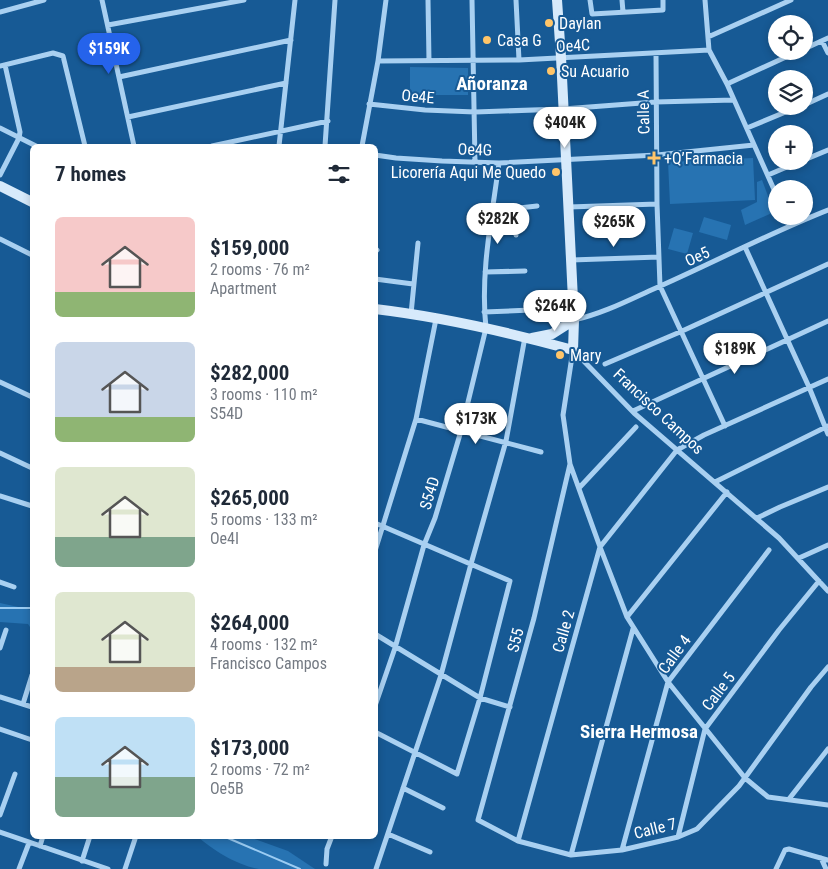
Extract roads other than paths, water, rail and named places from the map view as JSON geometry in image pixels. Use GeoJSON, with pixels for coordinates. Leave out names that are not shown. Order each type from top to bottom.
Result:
{"type":"FeatureCollection","features":[{"type":"Feature","properties":{"kind":"street"},"geometry":{"type":"LineString","coordinates":[[0,12],[44,0]]}},
{"type":"Feature","properties":{"kind":"street"},"geometry":{"type":"LineString","coordinates":[[102,0],[134,144]]}},
{"type":"Feature","properties":{"kind":"street"},"geometry":{"type":"LineString","coordinates":[[108,25],[244,0]]}},
{"type":"Feature","properties":{"kind":"street"},"geometry":{"type":"LineString","coordinates":[[279,144],[295,0]]}},
{"type":"Feature","properties":{"kind":"street"},"geometry":{"type":"LineString","coordinates":[[325,144],[335,0]]}},
{"type":"Feature","properties":{"kind":"street"},"geometry":{"type":"LineString","coordinates":[[362,144],[378,61],[386,0]]}},
{"type":"Feature","properties":{"kind":"street"},"geometry":{"type":"LineString","coordinates":[[428,0],[429,61]]}},
{"type":"Feature","properties":{"kind":"street"},"geometry":{"type":"LineString","coordinates":[[472,0],[475,161]]}},
{"type":"Feature","properties":{"kind":"street"},"geometry":{"type":"LineString","coordinates":[[516,0],[519,60]]}},
{"type":"Feature","properties":{"kind":"street"},"geometry":{"type":"LineString","coordinates":[[557,0],[574,320],[573,350],[563,415],[570,464],[627,618],[668,682],[745,778],[768,797],[828,805]]}},
{"type":"Feature","properties":{"kind":"street"},"geometry":{"type":"LineString","coordinates":[[590,0],[592,14],[663,10],[663,0]]}},
{"type":"Feature","properties":{"kind":"street"},"geometry":{"type":"LineString","coordinates":[[622,0],[624,12]]}},
{"type":"Feature","properties":{"kind":"street"},"geometry":{"type":"LineString","coordinates":[[704,0],[709,50],[727,84],[770,180]]}},
{"type":"Feature","properties":{"kind":"street"},"geometry":{"type":"LineString","coordinates":[[708,37],[791,0]]}},
{"type":"Feature","properties":{"kind":"street"},"geometry":{"type":"LineString","coordinates":[[813,45],[828,38]]}},
{"type":"Feature","properties":{"kind":"street"},"geometry":{"type":"LineString","coordinates":[[120,77],[291,40]]}},
{"type":"Feature","properties":{"kind":"street"},"geometry":{"type":"LineString","coordinates":[[822,41],[828,53]]}},
{"type":"Feature","properties":{"kind":"street","name":"Oe4C"},"geometry":{"type":"LineString","coordinates":[[378,61],[474,62],[709,50]]}},
{"type":"Feature","properties":{"kind":"street"},"geometry":{"type":"LineString","coordinates":[[0,175],[19,138],[20,132],[2,65],[53,53],[63,56],[85,144]]}},
{"type":"Feature","properties":{"kind":"street","name":"Calle A"},"geometry":{"type":"LineString","coordinates":[[656,53],[655,102],[660,286],[725,426]]}},
{"type":"Feature","properties":{"kind":"street"},"geometry":{"type":"LineString","coordinates":[[727,84],[779,60]]}},
{"type":"Feature","properties":{"kind":"street"},"geometry":{"type":"LineString","coordinates":[[128,117],[286,83]]}},
{"type":"Feature","properties":{"kind":"street"},"geometry":{"type":"LineString","coordinates":[[813,100],[828,94]]}},
{"type":"Feature","properties":{"kind":"street","name":"Oe4E"},"geometry":{"type":"LineString","coordinates":[[369,104],[425,110],[475,112],[563,109],[655,102],[734,100]]}},
{"type":"Feature","properties":{"kind":"street"},"geometry":{"type":"LineString","coordinates":[[747,128],[778,115]]}},
{"type":"Feature","properties":{"kind":"street"},"geometry":{"type":"LineString","coordinates":[[221,144],[328,121]]}},
{"type":"Feature","properties":{"kind":"street"},"geometry":{"type":"LineString","coordinates":[[0,128],[32,144]]}},
{"type":"Feature","properties":{"kind":"street","name":"Oe4G"},"geometry":{"type":"LineString","coordinates":[[378,155],[442,161],[499,163],[656,155],[754,145]]}},
{"type":"Feature","properties":{"kind":"street"},"geometry":{"type":"LineString","coordinates":[[813,156],[828,150]]}},
{"type":"Feature","properties":{"kind":"street","name":"S54D"},"geometry":{"type":"LineString","coordinates":[[378,697],[395,648],[424,545],[435,518],[461,431],[486,328],[484,312],[485,272],[499,163]]}},
{"type":"Feature","properties":{"kind":"street"},"geometry":{"type":"LineString","coordinates":[[768,175],[780,170]]}},
{"type":"Feature","properties":{"kind":"street"},"geometry":{"type":"LineString","coordinates":[[0,186],[30,201]]}},
{"type":"Feature","properties":{"kind":"street"},"geometry":{"type":"LineString","coordinates":[[569,207],[657,204]]}},
{"type":"Feature","properties":{"kind":"street"},"geometry":{"type":"LineString","coordinates":[[493,211],[537,206]]}},
{"type":"Feature","properties":{"kind":"street"},"geometry":{"type":"LineString","coordinates":[[514,208],[516,235]]}},
{"type":"Feature","properties":{"kind":"street","name":"Oe5"},"geometry":{"type":"LineString","coordinates":[[813,216],[828,210]]}},
{"type":"Feature","properties":{"kind":"street","name":"Oe5"},"geometry":{"type":"LineString","coordinates":[[574,320],[596,314],[660,286],[790,225]]}},
{"type":"Feature","properties":{"kind":"street"},"geometry":{"type":"LineString","coordinates":[[0,239],[30,254]]}},
{"type":"Feature","properties":{"kind":"street"},"geometry":{"type":"LineString","coordinates":[[411,314],[418,243]]}},
{"type":"Feature","properties":{"kind":"street"},"geometry":{"type":"LineString","coordinates":[[745,247],[809,387],[828,434]]}},
{"type":"Feature","properties":{"kind":"street"},"geometry":{"type":"LineString","coordinates":[[571,260],[659,257]]}},
{"type":"Feature","properties":{"kind":"street"},"geometry":{"type":"LineString","coordinates":[[605,364],[828,264]]}},
{"type":"Feature","properties":{"kind":"street"},"geometry":{"type":"LineString","coordinates":[[485,272],[525,271]]}},
{"type":"Feature","properties":{"kind":"street"},"geometry":{"type":"LineString","coordinates":[[378,279],[413,284]]}},
{"type":"Feature","properties":{"kind":"street","name":"Francisco Campos"},"geometry":{"type":"LineString","coordinates":[[378,309],[486,328],[528,337],[573,350],[633,412],[757,518],[799,558],[828,590]]}},
{"type":"Feature","properties":{"kind":"street"},"geometry":{"type":"LineString","coordinates":[[484,312],[531,310]]}},
{"type":"Feature","properties":{"kind":"street"},"geometry":{"type":"LineString","coordinates":[[378,540],[416,419],[436,319]]}},
{"type":"Feature","properties":{"kind":"street"},"geometry":{"type":"LineString","coordinates":[[376,869],[441,676],[506,442],[528,337],[552,334],[574,320]]}},
{"type":"Feature","properties":{"kind":"street"},"geometry":{"type":"LineString","coordinates":[[633,412],[828,321]]}},
{"type":"Feature","properties":{"kind":"street"},"geometry":{"type":"LineString","coordinates":[[677,450],[828,379]]}},
{"type":"Feature","properties":{"kind":"street"},"geometry":{"type":"LineString","coordinates":[[0,382],[30,396]]}},
{"type":"Feature","properties":{"kind":"street"},"geometry":{"type":"LineString","coordinates":[[416,419],[541,452]]}},
{"type":"Feature","properties":{"kind":"street"},"geometry":{"type":"LineString","coordinates":[[715,482],[826,426]]}},
{"type":"Feature","properties":{"kind":"street"},"geometry":{"type":"LineString","coordinates":[[579,488],[636,427]]}},
{"type":"Feature","properties":{"kind":"street","name":"Calle 2"},"geometry":{"type":"LineString","coordinates":[[518,841],[600,548],[677,450]]}},
{"type":"Feature","properties":{"kind":"street"},"geometry":{"type":"LineString","coordinates":[[0,454],[30,467]]}},
{"type":"Feature","properties":{"kind":"street","name":"S55"},"geometry":{"type":"LineString","coordinates":[[478,820],[534,618],[570,464]]}},
{"type":"Feature","properties":{"kind":"street"},"geometry":{"type":"LineString","coordinates":[[757,518],[828,487]]}},
{"type":"Feature","properties":{"kind":"street"},"geometry":{"type":"LineString","coordinates":[[627,618],[727,492]]}},
{"type":"Feature","properties":{"kind":"street"},"geometry":{"type":"LineString","coordinates":[[0,496],[30,505]]}},
{"type":"Feature","properties":{"kind":"street"},"geometry":{"type":"LineString","coordinates":[[378,524],[510,581],[480,698],[457,774],[378,734]]}},
{"type":"Feature","properties":{"kind":"street"},"geometry":{"type":"LineString","coordinates":[[799,558],[828,545]]}},
{"type":"Feature","properties":{"kind":"street","name":"Calle 4"},"geometry":{"type":"LineString","coordinates":[[622,850],[668,682],[769,550]]}},
{"type":"Feature","properties":{"kind":"street","name":"Calle 5"},"geometry":{"type":"LineString","coordinates":[[678,837],[705,728],[779,630],[819,581]]}},
{"type":"Feature","properties":{"kind":"street"},"geometry":{"type":"LineString","coordinates":[[0,582],[14,587]]}},
{"type":"Feature","properties":{"kind":"street"},"geometry":{"type":"LineString","coordinates":[[571,855],[633,629]]}},
{"type":"Feature","properties":{"kind":"street"},"geometry":{"type":"LineString","coordinates":[[0,648],[6,630]]}},
{"type":"Feature","properties":{"kind":"street"},"geometry":{"type":"LineString","coordinates":[[378,636],[480,698],[510,707]]}},
{"type":"Feature","properties":{"kind":"street","name":"Calle 7"},"geometry":{"type":"LineString","coordinates":[[478,820],[518,841],[571,855],[622,850],[678,837],[697,829],[739,786],[811,687],[828,667]]}},
{"type":"Feature","properties":{"kind":"street"},"geometry":{"type":"LineString","coordinates":[[23,704],[30,681]]}},
{"type":"Feature","properties":{"kind":"street"},"geometry":{"type":"LineString","coordinates":[[0,697],[30,706]]}},
{"type":"Feature","properties":{"kind":"street"},"geometry":{"type":"LineString","coordinates":[[0,729],[30,739]]}},
{"type":"Feature","properties":{"kind":"street"},"geometry":{"type":"LineString","coordinates":[[789,799],[828,749]]}},
{"type":"Feature","properties":{"kind":"street"},"geometry":{"type":"LineString","coordinates":[[0,815],[15,774]]}},
{"type":"Feature","properties":{"kind":"street"},"geometry":{"type":"LineString","coordinates":[[403,788],[443,808]]}},
{"type":"Feature","properties":{"kind":"street"},"geometry":{"type":"LineString","coordinates":[[0,832],[108,869]]}},
{"type":"Feature","properties":{"kind":"street"},"geometry":{"type":"LineString","coordinates":[[388,834],[430,852]]}},
{"type":"Feature","properties":{"kind":"street"},"geometry":{"type":"LineString","coordinates":[[40,846],[42,839]]}},
{"type":"Feature","properties":{"kind":"street"},"geometry":{"type":"LineString","coordinates":[[82,861],[89,839]]}},
{"type":"Feature","properties":{"kind":"street"},"geometry":{"type":"LineString","coordinates":[[125,869],[135,839]]}},
{"type":"Feature","properties":{"kind":"street"},"geometry":{"type":"LineString","coordinates":[[326,864],[327,849],[331,839]]}},
{"type":"Feature","properties":{"kind":"street"},"geometry":{"type":"LineString","coordinates":[[19,869],[29,843]]}},
{"type":"Feature","properties":{"kind":"street"},"geometry":{"type":"LineString","coordinates":[[776,869],[785,850],[789,849],[828,860]]}},
{"type":"Feature","properties":{"kind":"street"},"geometry":{"type":"LineString","coordinates":[[821,858],[826,869]]}},
{"type":"Feature","properties":{"kind":"waterway"},"geometry":{"type":"LineString","coordinates":[[0,608],[30,608]]}},
{"type":"Feature","properties":{"kind":"waterway"},"geometry":{"type":"LineString","coordinates":[[230,839],[300,869]]}},
{"type":"Feature","properties":{"kind":"place","name":"Daylan"},"geometry":{"type":"Point","coordinates":[549,23]}},
{"type":"Feature","properties":{"kind":"place","name":"Casa G"},"geometry":{"type":"Point","coordinates":[487,40]}},
{"type":"Feature","properties":{"kind":"place","name":"Su Acuario"},"geometry":{"type":"Point","coordinates":[551,71]}},
{"type":"Feature","properties":{"kind":"place","name":"+Q’Farmacia"},"geometry":{"type":"Point","coordinates":[654,158]}},
{"type":"Feature","properties":{"kind":"place","name":"Licorería Aqui Me Quedo"},"geometry":{"type":"Point","coordinates":[556,172]}},
{"type":"Feature","properties":{"kind":"place","name":"Mary"},"geometry":{"type":"Point","coordinates":[560,355]}},
{"type":"Feature","properties":{"kind":"district","name":"Añoranza"},"geometry":{"type":"Point","coordinates":[492,83]}},
{"type":"Feature","properties":{"kind":"district","name":"Sierra Hermosa"},"geometry":{"type":"Point","coordinates":[639,731]}}]}
